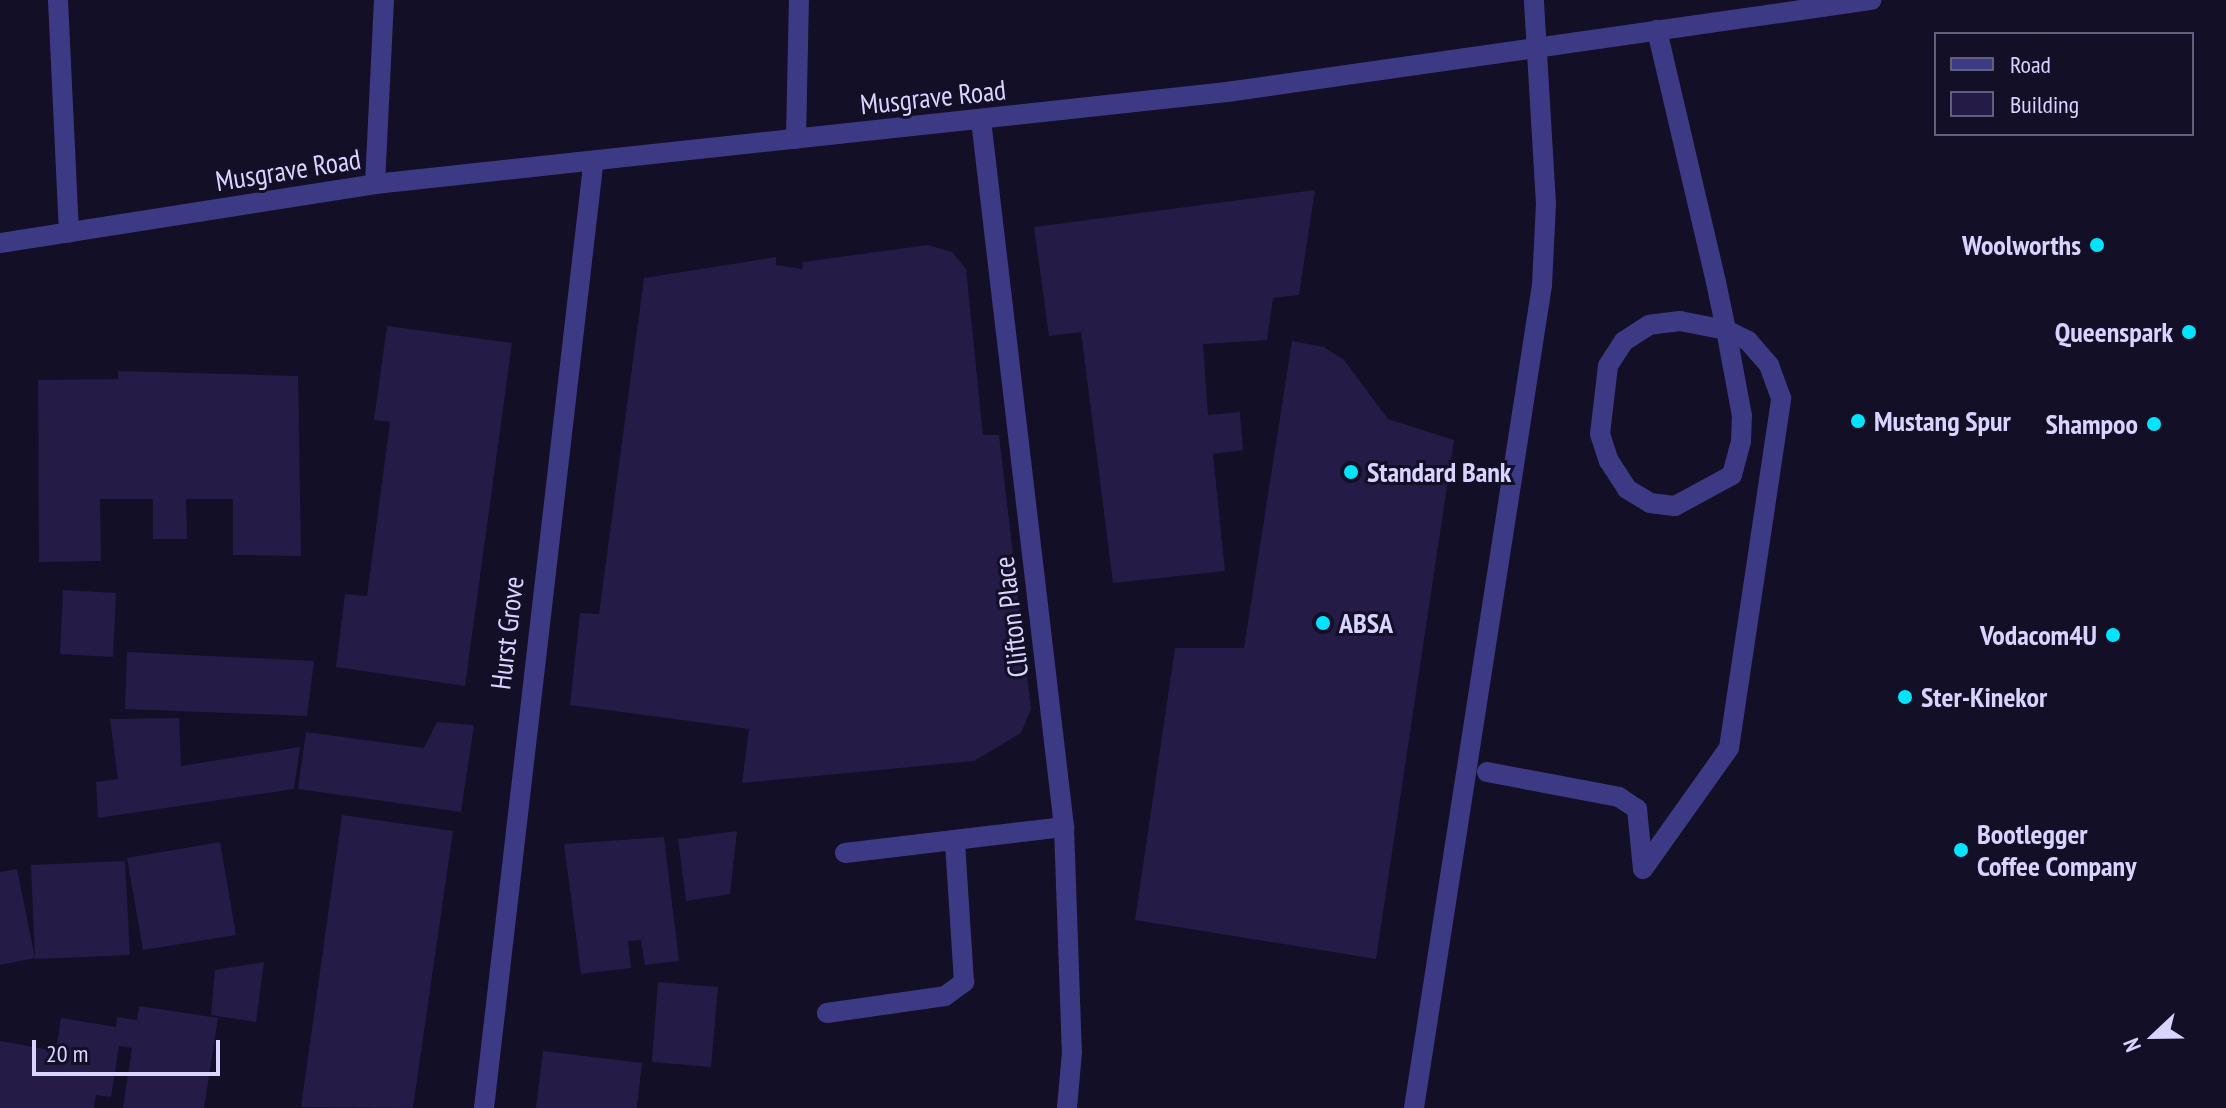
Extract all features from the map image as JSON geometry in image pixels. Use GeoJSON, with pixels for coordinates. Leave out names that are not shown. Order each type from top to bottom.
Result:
{"type":"FeatureCollection","features":[{"type":"Feature","properties":{"kind":"street"},"geometry":{"type":"LineString","coordinates":[[58,0],[69,233]]}},
{"type":"Feature","properties":{"kind":"street"},"geometry":{"type":"LineString","coordinates":[[375,184],[384,0]]}},
{"type":"Feature","properties":{"kind":"street"},"geometry":{"type":"LineString","coordinates":[[796,139],[799,0]]}},
{"type":"Feature","properties":{"kind":"street"},"geometry":{"type":"LineString","coordinates":[[1414,1108],[1519,460],[1546,204],[1534,0]]}},
{"type":"Feature","properties":{"kind":"street","name":"Musgrave Road"},"geometry":{"type":"LineString","coordinates":[[0,243],[375,184],[593,166],[796,139],[981,120],[1871,0]]}},
{"type":"Feature","properties":{"kind":"street"},"geometry":{"type":"LineString","coordinates":[[1487,772],[1619,797],[1637,809],[1643,869],[1729,748],[1781,398],[1769,365],[1748,341],[1726,330],[1680,321],[1649,325],[1624,341],[1608,366],[1600,434],[1627,489],[1650,503],[1696,499],[1732,475],[1742,416],[1726,330],[1657,30]]}},
{"type":"Feature","properties":{"kind":"street","name":"Clifton Place"},"geometry":{"type":"LineString","coordinates":[[981,120],[1064,827],[1072,1052],[1067,1108]]}},
{"type":"Feature","properties":{"kind":"street","name":"Hurst Grove"},"geometry":{"type":"LineString","coordinates":[[484,1108],[593,166]]}},
{"type":"Feature","properties":{"kind":"street"},"geometry":{"type":"LineString","coordinates":[[845,853],[1064,827]]}},
{"type":"Feature","properties":{"kind":"street"},"geometry":{"type":"LineString","coordinates":[[827,1013],[945,996],[964,982],[955,841]]}},
{"type":"Feature","properties":{"kind":"building"},"geometry":{"type":"Polygon","coordinates":[[[1315,190],[1299,295],[1273,298],[1267,340],[1203,344],[1208,415],[1240,412],[1243,450],[1213,454],[1225,571],[1113,583],[1081,332],[1049,336],[1034,227],[1315,190]]]}},
{"type":"Feature","properties":{"kind":"building"},"geometry":{"type":"Polygon","coordinates":[[[928,245],[952,252],[966,269],[983,435],[999,435],[1031,709],[1021,733],[974,761],[742,783],[749,729],[570,705],[580,613],[599,614],[644,278],[776,257],[776,265],[802,269],[803,262],[928,245]]]}},
{"type":"Feature","properties":{"kind":"building"},"geometry":{"type":"Polygon","coordinates":[[[387,326],[512,343],[465,686],[336,667],[345,594],[367,596],[390,422],[374,420],[387,326]]]}},
{"type":"Feature","properties":{"kind":"building"},"geometry":{"type":"Polygon","coordinates":[[[1292,341],[1324,347],[1344,360],[1388,419],[1454,440],[1376,959],[1135,920],[1175,648],[1244,648],[1292,341]]]}},
{"type":"Feature","properties":{"kind":"building"},"geometry":{"type":"Polygon","coordinates":[[[118,371],[298,376],[301,556],[233,555],[233,499],[186,499],[187,539],[153,539],[153,499],[100,499],[101,561],[39,562],[38,380],[118,379],[118,371]]]}},
{"type":"Feature","properties":{"kind":"building"},"geometry":{"type":"Polygon","coordinates":[[[63,590],[116,593],[113,657],[60,654],[63,590]]]}},
{"type":"Feature","properties":{"kind":"building"},"geometry":{"type":"Polygon","coordinates":[[[127,652],[314,661],[307,716],[125,709],[127,652]]]}},
{"type":"Feature","properties":{"kind":"building"},"geometry":{"type":"Polygon","coordinates":[[[179,718],[181,766],[300,747],[294,789],[98,818],[96,782],[118,779],[110,719],[179,718]]]}},
{"type":"Feature","properties":{"kind":"building"},"geometry":{"type":"Polygon","coordinates":[[[437,722],[474,725],[461,812],[298,789],[306,732],[424,748],[437,722]]]}},
{"type":"Feature","properties":{"kind":"building"},"geometry":{"type":"Polygon","coordinates":[[[342,815],[453,831],[413,1108],[301,1107],[342,815]]]}},
{"type":"Feature","properties":{"kind":"building"},"geometry":{"type":"Polygon","coordinates":[[[737,831],[730,894],[686,901],[678,839],[737,831]]]}},
{"type":"Feature","properties":{"kind":"building"},"geometry":{"type":"Polygon","coordinates":[[[664,837],[679,961],[645,965],[641,940],[628,941],[631,968],[581,974],[564,844],[664,837]]]}},
{"type":"Feature","properties":{"kind":"building"},"geometry":{"type":"Polygon","coordinates":[[[220,842],[236,935],[143,950],[127,858],[220,842]]]}},
{"type":"Feature","properties":{"kind":"building"},"geometry":{"type":"Polygon","coordinates":[[[125,861],[130,955],[35,959],[31,865],[125,861]]]}},
{"type":"Feature","properties":{"kind":"building"},"geometry":{"type":"Polygon","coordinates":[[[17,869],[35,958],[0,965],[0,872],[17,869]]]}},
{"type":"Feature","properties":{"kind":"building"},"geometry":{"type":"Polygon","coordinates":[[[264,962],[256,1022],[211,1015],[215,970],[264,962]]]}},
{"type":"Feature","properties":{"kind":"building"},"geometry":{"type":"Polygon","coordinates":[[[658,982],[718,987],[711,1067],[652,1062],[658,982]]]}},
{"type":"Feature","properties":{"kind":"building"},"geometry":{"type":"Polygon","coordinates":[[[139,1006],[218,1018],[204,1108],[123,1108],[132,1048],[119,1046],[111,1097],[96,1095],[94,1108],[0,1108],[0,1041],[56,1051],[61,1018],[116,1027],[117,1017],[137,1020],[139,1006]]]}},
{"type":"Feature","properties":{"kind":"building"},"geometry":{"type":"Polygon","coordinates":[[[543,1051],[642,1063],[637,1108],[536,1108],[543,1051]]]}},
{"type":"Feature","properties":{"kind":"place","name":"Woolworths"},"geometry":{"type":"Point","coordinates":[2097,245]}},
{"type":"Feature","properties":{"kind":"place","name":"Queenspark"},"geometry":{"type":"Point","coordinates":[2189,332]}},
{"type":"Feature","properties":{"kind":"place","name":"Mustang Spur"},"geometry":{"type":"Point","coordinates":[1858,421]}},
{"type":"Feature","properties":{"kind":"place","name":"Shampoo"},"geometry":{"type":"Point","coordinates":[2154,424]}},
{"type":"Feature","properties":{"kind":"place","name":"Standard Bank"},"geometry":{"type":"Point","coordinates":[1351,472]}},
{"type":"Feature","properties":{"kind":"place","name":"ABSA"},"geometry":{"type":"Point","coordinates":[1323,623]}},
{"type":"Feature","properties":{"kind":"place","name":"Vodacom4U"},"geometry":{"type":"Point","coordinates":[2113,635]}},
{"type":"Feature","properties":{"kind":"place","name":"Ster-Kinekor"},"geometry":{"type":"Point","coordinates":[1905,697]}},
{"type":"Feature","properties":{"kind":"place","name":"Bootlegger Coffee Company"},"geometry":{"type":"Point","coordinates":[1961,850]}}]}
